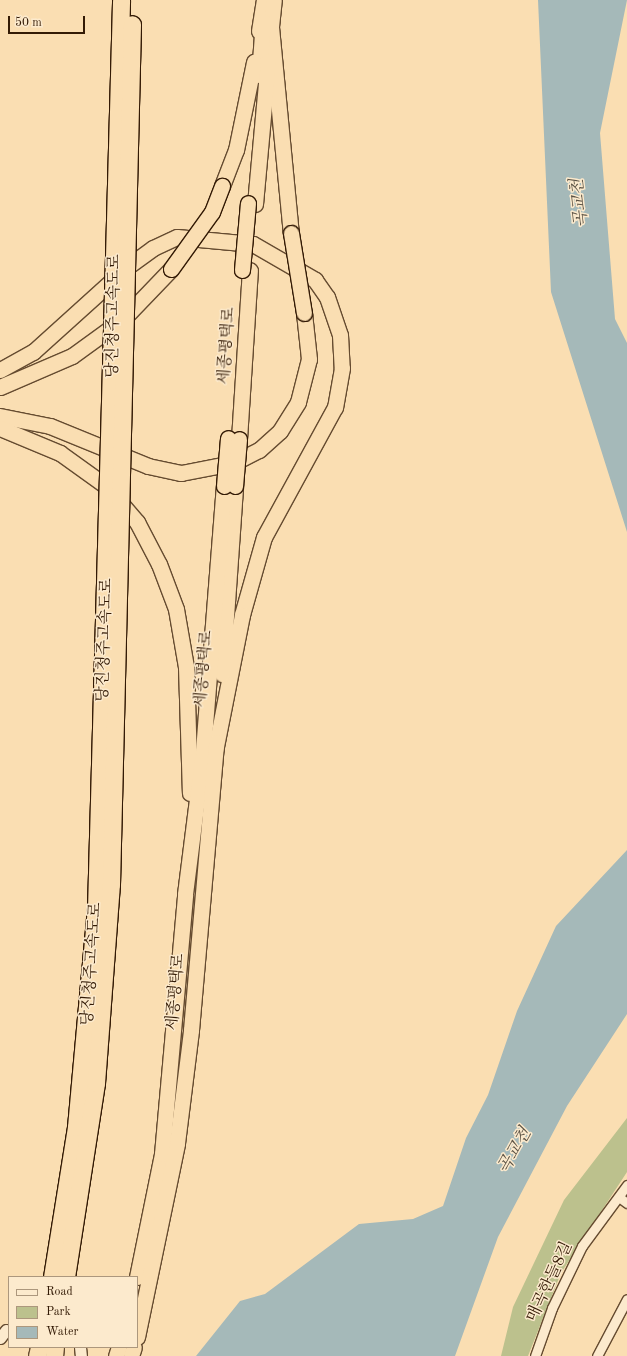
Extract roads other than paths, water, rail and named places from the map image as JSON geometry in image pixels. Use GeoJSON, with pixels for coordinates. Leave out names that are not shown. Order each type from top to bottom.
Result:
{"type":"FeatureCollection","features":[{"type":"Feature","properties":{"kind":"highway","name":"당진청주고속도로"},"geometry":{"type":"LineString","coordinates":[[52,1276],[79,1107],[96,917],[121,0]]}},
{"type":"Feature","properties":{"kind":"highway","name":"당진청주고속도로"},"geometry":{"type":"LineString","coordinates":[[66,1276],[96,1082],[109,915],[120,624],[133,0]]}},
{"type":"Feature","properties":{"kind":"highway"},"geometry":{"type":"LineString","coordinates":[[0,387],[72,356],[123,319],[171,269],[212,212],[248,105],[264,0]]}},
{"type":"Feature","properties":{"kind":"highway","name":"세종평택로"},"geometry":{"type":"LineString","coordinates":[[137,1276],[162,1154],[191,844],[230,486],[251,204],[264,0]]}},
{"type":"Feature","properties":{"kind":"highway","name":"세종평택로"},"geometry":{"type":"LineString","coordinates":[[251,204],[274,0]]}},
{"type":"Feature","properties":{"kind":"highway"},"geometry":{"type":"LineString","coordinates":[[0,416],[50,426],[148,466],[174,471],[207,470],[233,463],[259,450],[280,430],[298,402],[309,359],[304,313],[291,233],[271,27]]}},
{"type":"Feature","properties":{"kind":"highway"},"geometry":{"type":"LineString","coordinates":[[0,370],[33,352],[127,267],[153,248],[177,236],[253,244],[315,280],[326,297],[340,335],[342,368],[335,407],[264,537],[242,615],[215,751]]}},
{"type":"Feature","properties":{"kind":"highway"},"geometry":{"type":"LineString","coordinates":[[0,428],[60,453],[106,486],[137,522],[159,564],[176,609],[186,668],[191,844]]}},
{"type":"Feature","properties":{"kind":"highway","name":"세종평택로"},"geometry":{"type":"LineString","coordinates":[[138,1332],[177,1143],[191,1030],[215,751],[230,486]]}},
{"type":"Feature","properties":{"kind":"street","name":"매곡한들8길"},"geometry":{"type":"LineString","coordinates":[[535,1356],[566,1276],[582,1246],[627,1185]]}},
{"type":"Feature","properties":{"kind":"street"},"geometry":{"type":"LineString","coordinates":[[619,1197],[627,1203]]}},
{"type":"Feature","properties":{"kind":"street"},"geometry":{"type":"LineString","coordinates":[[597,1356],[627,1299]]}},
{"type":"Feature","properties":{"kind":"water","name":"곡교천"},"geometry":{"type":"Polygon","coordinates":[[[538,0],[627,0],[600,133],[615,319],[627,343],[627,532],[551,292],[538,0]]]}},
{"type":"Feature","properties":{"kind":"water","name":"곡교천"},"geometry":{"type":"Polygon","coordinates":[[[627,850],[627,1014],[567,1106],[498,1237],[455,1356],[196,1356],[240,1301],[265,1294],[359,1224],[413,1219],[443,1206],[466,1138],[488,1095],[517,1011],[556,926],[627,850]]]}}]}
